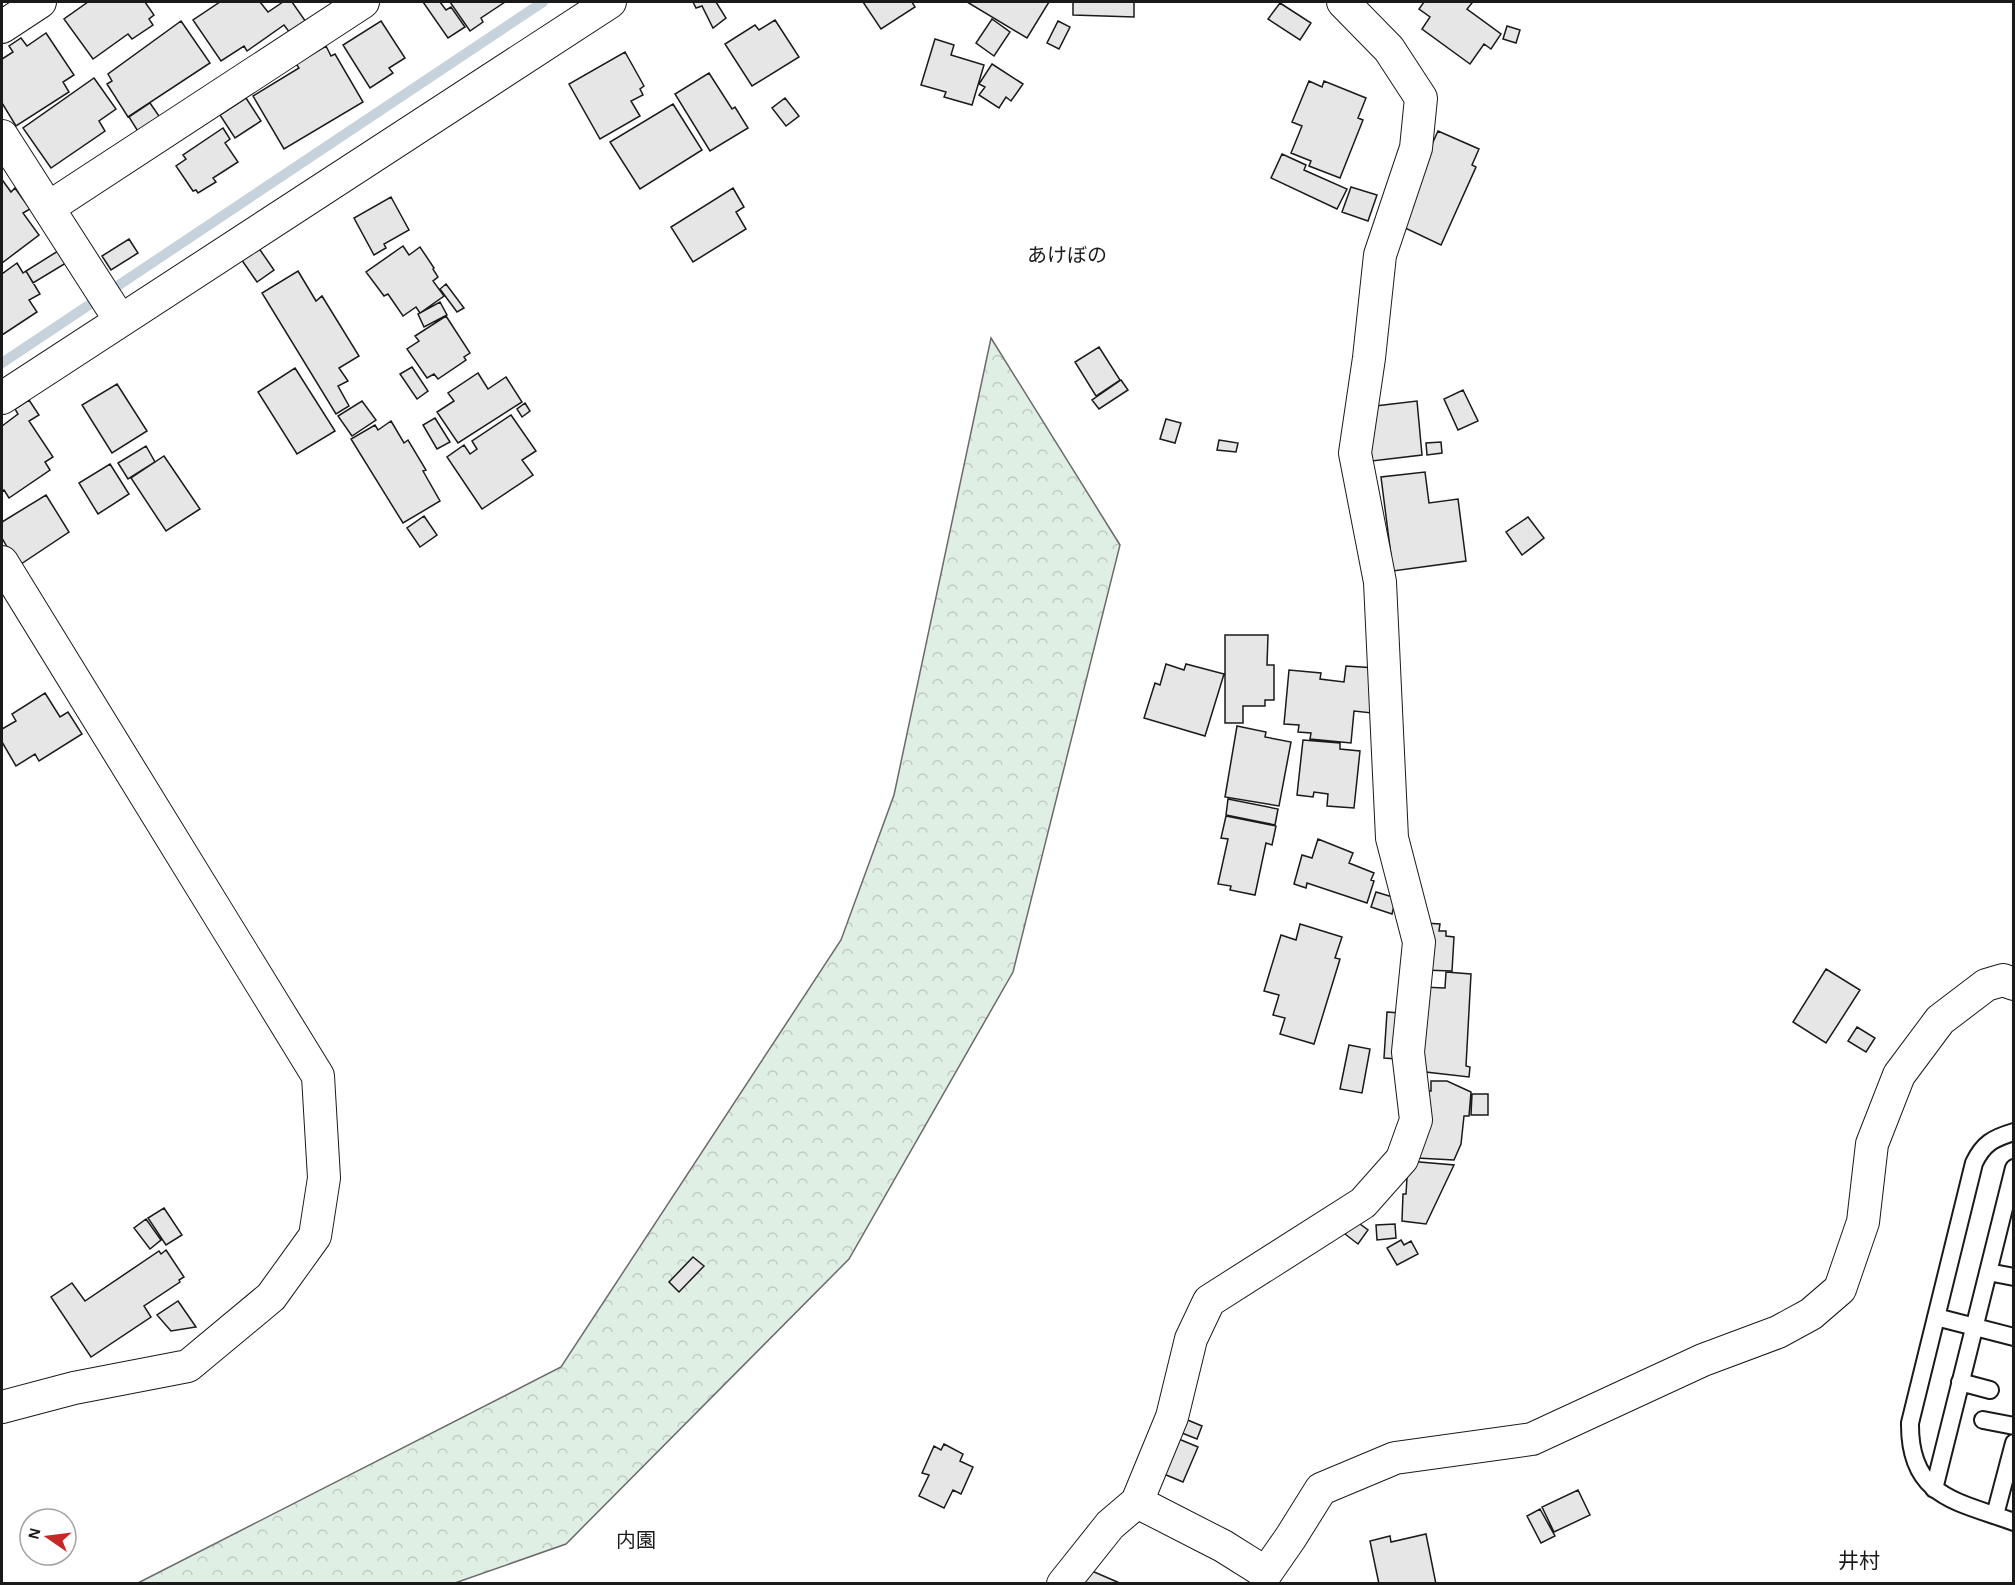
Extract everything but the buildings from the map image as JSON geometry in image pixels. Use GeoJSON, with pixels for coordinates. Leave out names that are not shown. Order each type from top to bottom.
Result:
{"type":"FeatureCollection","features":[{"type":"Feature","properties":{"kind":"street"},"geometry":{"type":"LineString","coordinates":[[2,27],[40,2]]}},
{"type":"Feature","properties":{"kind":"street"},"geometry":{"type":"LineString","coordinates":[[48,208],[363,2]]}},
{"type":"Feature","properties":{"kind":"street"},"geometry":{"type":"LineString","coordinates":[[2,398],[111,305],[610,2]]}},
{"type":"Feature","properties":{"kind":"street"},"geometry":{"type":"LineString","coordinates":[[1063,1584],[1110,1525],[1137,1502],[1172,1417],[1191,1339],[1209,1301],[1363,1203],[1402,1159],[1416,1120],[1408,1052],[1419,942],[1392,838],[1380,582],[1355,453],[1369,358],[1380,255],[1416,148],[1421,98],[1389,49],[1343,2]]}},
{"type":"Feature","properties":{"kind":"street"},"geometry":{"type":"LineString","coordinates":[[2,136],[111,305]]}},
{"type":"Feature","properties":{"kind":"street"},"geometry":{"type":"LineString","coordinates":[[2,562],[318,1076],[324,1178],[315,1236],[271,1297],[188,1366],[74,1388],[2,1407]]}},
{"type":"Feature","properties":{"kind":"street"},"geometry":{"type":"LineString","coordinates":[[1137,1502],[1223,1546],[1266,1573],[1292,1537],[1321,1488],[1395,1458],[1532,1439],[1703,1360],[1778,1332],[1810,1314],[1840,1289],[1863,1222],[1872,1144],[1899,1075],[1940,1020],[1986,985],[2003,980],[2013,984]]}},
{"type":"Feature","properties":{"kind":"lane"},"geometry":{"type":"LineString","coordinates":[[2013,1132],[1986,1144],[1980,1150],[1974,1163],[1910,1424],[1911,1452],[1915,1462],[1934,1489],[1946,1498],[2013,1522]]}},
{"type":"Feature","properties":{"kind":"lane"},"geometry":{"type":"LineString","coordinates":[[1934,1489],[2013,1168]]}},
{"type":"Feature","properties":{"kind":"lane"},"geometry":{"type":"LineString","coordinates":[[1988,1272],[2013,1277]]}},
{"type":"Feature","properties":{"kind":"lane"},"geometry":{"type":"LineString","coordinates":[[1936,1317],[2013,1338]]}},
{"type":"Feature","properties":{"kind":"lane"},"geometry":{"type":"LineString","coordinates":[[1960,1382],[1990,1389]]}},
{"type":"Feature","properties":{"kind":"lane"},"geometry":{"type":"LineString","coordinates":[[1983,1420],[2013,1426]]}},
{"type":"Feature","properties":{"kind":"lane"},"geometry":{"type":"LineString","coordinates":[[1995,1515],[2013,1443]]}},
{"type":"Feature","properties":{"kind":"green space"},"geometry":{"type":"Polygon","coordinates":[[[991,338],[1120,545],[1013,972],[849,1259],[566,1544],[455,1583],[136,1584],[561,1367],[841,940],[894,795],[991,338]]]}},
{"type":"Feature","properties":{"kind":"waterway"},"geometry":{"type":"LineString","coordinates":[[2,363],[543,2]]}},
{"type":"Feature","properties":{"kind":"district","name":"あけぼの"},"geometry":{"type":"Point","coordinates":[1067,256]}},
{"type":"Feature","properties":{"kind":"district","name":"内園"},"geometry":{"type":"Point","coordinates":[636,1541]}},
{"type":"Feature","properties":{"kind":"district","name":"井村"},"geometry":{"type":"Point","coordinates":[1859,1561]}}]}
